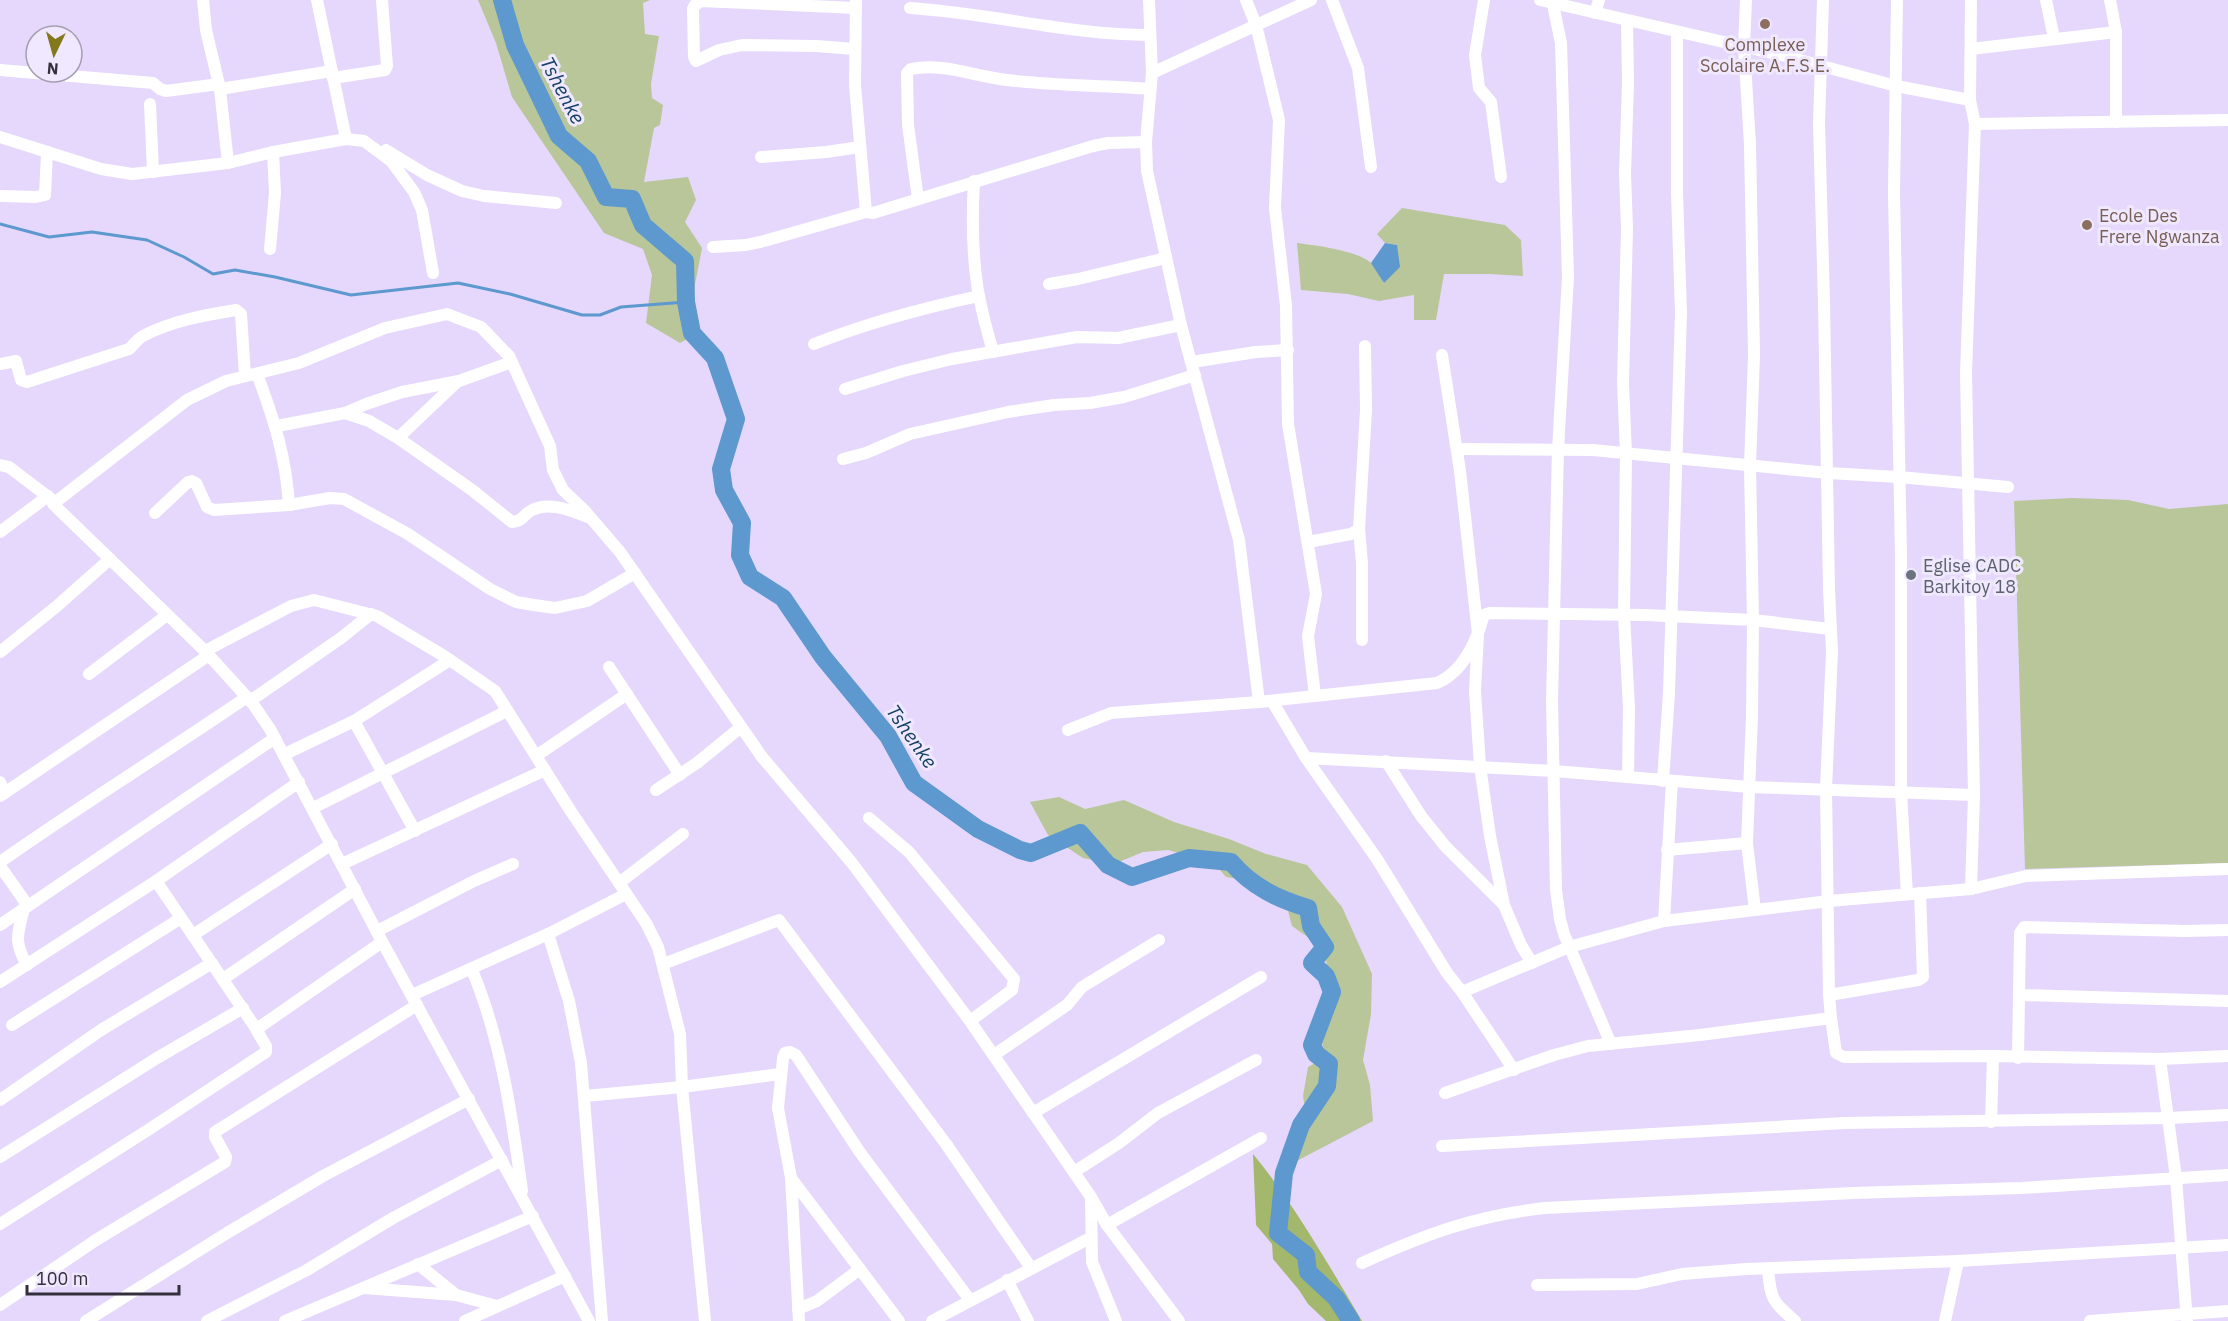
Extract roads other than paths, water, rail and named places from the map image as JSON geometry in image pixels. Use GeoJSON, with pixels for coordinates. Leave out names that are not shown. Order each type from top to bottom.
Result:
{"type":"FeatureCollection","features":[{"type":"Feature","properties":{"kind":"street"},"geometry":{"type":"LineString","coordinates":[[203,0],[206,30],[219,86],[228,163]]}},
{"type":"Feature","properties":{"kind":"street"},"geometry":{"type":"LineString","coordinates":[[317,0],[346,139]]}},
{"type":"Feature","properties":{"kind":"street"},"geometry":{"type":"LineString","coordinates":[[0,70],[153,83],[166,91],[385,70],[387,66],[382,0]]}},
{"type":"Feature","properties":{"kind":"street"},"geometry":{"type":"LineString","coordinates":[[1149,0],[1152,73],[1146,142],[1147,171],[1181,325],[1239,540],[1259,702]]}},
{"type":"Feature","properties":{"kind":"street"},"geometry":{"type":"LineString","coordinates":[[1246,0],[1256,25],[1279,120],[1275,208],[1286,306],[1288,424],[1316,594],[1308,636],[1315,696]]}},
{"type":"Feature","properties":{"kind":"street"},"geometry":{"type":"LineString","coordinates":[[1152,73],[1311,0]]}},
{"type":"Feature","properties":{"kind":"street"},"geometry":{"type":"LineString","coordinates":[[1332,0],[1358,68],[1371,167]]}},
{"type":"Feature","properties":{"kind":"street"},"geometry":{"type":"LineString","coordinates":[[1484,0],[1475,55],[1479,88],[1491,102],[1501,177]]}},
{"type":"Feature","properties":{"kind":"street"},"geometry":{"type":"LineString","coordinates":[[1540,0],[1744,47],[1896,86],[1970,100]]}},
{"type":"Feature","properties":{"kind":"street"},"geometry":{"type":"LineString","coordinates":[[1595,14],[1599,0]]}},
{"type":"Feature","properties":{"kind":"street"},"geometry":{"type":"LineString","coordinates":[[1746,0],[1744,47],[1750,144],[1754,355],[1750,465],[1753,620],[1747,843],[1755,910]]}},
{"type":"Feature","properties":{"kind":"street"},"geometry":{"type":"LineString","coordinates":[[1823,0],[1819,124],[1832,651],[1826,789],[1829,995],[1836,1053],[1840,1056],[2018,1058],[2160,1059],[2228,1056]]}},
{"type":"Feature","properties":{"kind":"street"},"geometry":{"type":"LineString","coordinates":[[1829,995],[1918,980],[1923,977],[1901,793],[1894,192],[1898,0]]}},
{"type":"Feature","properties":{"kind":"street"},"geometry":{"type":"LineString","coordinates":[[1971,0],[1970,100],[1975,124],[1966,372],[1974,795],[1971,889]]}},
{"type":"Feature","properties":{"kind":"street"},"geometry":{"type":"LineString","coordinates":[[2046,0],[2054,38]]}},
{"type":"Feature","properties":{"kind":"street"},"geometry":{"type":"LineString","coordinates":[[2110,0],[2116,32],[2116,122]]}},
{"type":"Feature","properties":{"kind":"street"},"geometry":{"type":"LineString","coordinates":[[855,49],[742,45],[718,50],[696,61],[693,9],[695,4],[701,1],[856,4],[855,85],[866,212]]}},
{"type":"Feature","properties":{"kind":"street"},"geometry":{"type":"LineString","coordinates":[[1552,2],[1561,44],[1568,277],[1558,449],[1552,701],[1556,890],[1560,919],[1569,947],[1611,1044]]}},
{"type":"Feature","properties":{"kind":"street"},"geometry":{"type":"LineString","coordinates":[[910,8],[961,12],[1095,33],[1150,35]]}},
{"type":"Feature","properties":{"kind":"street"},"geometry":{"type":"LineString","coordinates":[[1627,21],[1628,83],[1625,173],[1627,228],[1623,383],[1626,454],[1624,615],[1629,708],[1628,777]]}},
{"type":"Feature","properties":{"kind":"street"},"geometry":{"type":"LineString","coordinates":[[1971,49],[2116,32]]}},
{"type":"Feature","properties":{"kind":"street"},"geometry":{"type":"LineString","coordinates":[[1664,921],[1675,457],[1681,313],[1677,193],[1677,33]]}},
{"type":"Feature","properties":{"kind":"street"},"geometry":{"type":"LineString","coordinates":[[918,199],[908,125],[908,73],[911,69],[958,70],[997,79],[1028,82],[1150,89]]}},
{"type":"Feature","properties":{"kind":"street"},"geometry":{"type":"LineString","coordinates":[[150,104],[153,172]]}},
{"type":"Feature","properties":{"kind":"street"},"geometry":{"type":"LineString","coordinates":[[1975,124],[2228,120]]}},
{"type":"Feature","properties":{"kind":"street"},"geometry":{"type":"LineString","coordinates":[[0,137],[101,169],[132,174],[228,163],[273,152],[346,139],[364,141],[383,148],[427,175],[462,191],[484,196],[556,203]]}},
{"type":"Feature","properties":{"kind":"street"},"geometry":{"type":"LineString","coordinates":[[364,141],[392,161],[414,192],[422,210],[433,273]]}},
{"type":"Feature","properties":{"kind":"street"},"geometry":{"type":"LineString","coordinates":[[713,247],[755,243],[866,212],[873,213],[1093,146],[1146,142]]}},
{"type":"Feature","properties":{"kind":"street"},"geometry":{"type":"LineString","coordinates":[[761,157],[860,147]]}},
{"type":"Feature","properties":{"kind":"street"},"geometry":{"type":"LineString","coordinates":[[0,196],[45,195],[47,152]]}},
{"type":"Feature","properties":{"kind":"street"},"geometry":{"type":"LineString","coordinates":[[270,249],[274,193],[273,152]]}},
{"type":"Feature","properties":{"kind":"street"},"geometry":{"type":"LineString","coordinates":[[974,182],[972,224],[980,296],[993,352]]}},
{"type":"Feature","properties":{"kind":"street"},"geometry":{"type":"LineString","coordinates":[[1049,284],[1167,258]]}},
{"type":"Feature","properties":{"kind":"street"},"geometry":{"type":"LineString","coordinates":[[814,344],[925,308],[980,296]]}},
{"type":"Feature","properties":{"kind":"street"},"geometry":{"type":"LineString","coordinates":[[0,364],[16,361],[21,380],[27,382],[129,349],[141,337],[176,323],[209,314],[236,310],[241,314],[251,375],[277,426],[287,478],[289,505]]}},
{"type":"Feature","properties":{"kind":"street"},"geometry":{"type":"LineString","coordinates":[[0,532],[52,499],[187,400],[226,381],[299,363],[385,328],[447,314],[481,327],[509,356],[550,446],[553,470],[563,490],[591,519],[635,573],[762,757],[852,862],[970,1021],[1091,1197],[1107,1225],[1179,1321]]}},
{"type":"Feature","properties":{"kind":"street"},"geometry":{"type":"LineString","coordinates":[[844,389],[903,371],[993,352],[1077,337],[1118,338],[1181,325]]}},
{"type":"Feature","properties":{"kind":"street"},"geometry":{"type":"LineString","coordinates":[[1362,640],[1362,563],[1359,529],[1366,410],[1365,346]]}},
{"type":"Feature","properties":{"kind":"street"},"geometry":{"type":"LineString","coordinates":[[843,459],[866,453],[910,434],[1008,412],[1124,397],[1194,368],[1256,352],[1288,350]]}},
{"type":"Feature","properties":{"kind":"street"},"geometry":{"type":"LineString","coordinates":[[1068,730],[1111,713],[1272,701],[1437,683],[1454,674],[1461,666],[1478,634],[1457,449],[1442,355]]}},
{"type":"Feature","properties":{"kind":"street"},"geometry":{"type":"LineString","coordinates":[[277,426],[345,413],[402,392],[459,381],[512,362]]}},
{"type":"Feature","properties":{"kind":"street"},"geometry":{"type":"LineString","coordinates":[[398,438],[459,381]]}},
{"type":"Feature","properties":{"kind":"street"},"geometry":{"type":"LineString","coordinates":[[345,413],[369,421],[398,438],[472,490],[509,520],[516,522],[533,509],[547,506],[568,509],[591,519]]}},
{"type":"Feature","properties":{"kind":"street"},"geometry":{"type":"LineString","coordinates":[[1457,449],[1558,449],[1675,457],[1828,473],[2008,487]]}},
{"type":"Feature","properties":{"kind":"street"},"geometry":{"type":"LineString","coordinates":[[0,465],[9,467],[52,499],[52,504],[207,653],[248,699],[275,738],[414,1000],[589,1321]]}},
{"type":"Feature","properties":{"kind":"street"},"geometry":{"type":"LineString","coordinates":[[155,513],[188,482],[192,481],[196,483],[207,507],[214,510],[289,505],[330,498],[344,499],[408,534],[490,590],[516,602],[555,608],[587,602],[635,573]]}},
{"type":"Feature","properties":{"kind":"street"},"geometry":{"type":"LineString","coordinates":[[1308,542],[1351,534],[1359,529]]}},
{"type":"Feature","properties":{"kind":"street"},"geometry":{"type":"LineString","coordinates":[[0,652],[110,559]]}},
{"type":"Feature","properties":{"kind":"street"},"geometry":{"type":"LineString","coordinates":[[2,791],[207,653],[291,606],[314,600],[377,616],[450,660],[495,691],[544,770],[646,923],[658,947],[680,1034],[682,1087],[705,1321]]}},
{"type":"Feature","properties":{"kind":"street"},"geometry":{"type":"LineString","coordinates":[[27,965],[16,938],[26,907],[0,864],[82,805],[162,756],[332,644],[371,614]]}},
{"type":"Feature","properties":{"kind":"street"},"geometry":{"type":"LineString","coordinates":[[1532,963],[1521,945],[1504,905],[1490,836],[1480,766],[1474,677],[1478,634],[1482,619],[1486,614],[1671,616],[1753,620],[1830,628]]}},
{"type":"Feature","properties":{"kind":"street"},"geometry":{"type":"LineString","coordinates":[[89,674],[167,615]]}},
{"type":"Feature","properties":{"kind":"street"},"geometry":{"type":"LineString","coordinates":[[285,754],[354,721],[450,660]]}},
{"type":"Feature","properties":{"kind":"street"},"geometry":{"type":"LineString","coordinates":[[609,667],[680,775]]}},
{"type":"Feature","properties":{"kind":"street"},"geometry":{"type":"LineString","coordinates":[[536,756],[627,694]]}},
{"type":"Feature","properties":{"kind":"street"},"geometry":{"type":"LineString","coordinates":[[1272,701],[1306,758],[1377,859],[1447,973],[1514,1070]]}},
{"type":"Feature","properties":{"kind":"street"},"geometry":{"type":"LineString","coordinates":[[313,807],[507,711]]}},
{"type":"Feature","properties":{"kind":"street"},"geometry":{"type":"LineString","coordinates":[[354,721],[415,831]]}},
{"type":"Feature","properties":{"kind":"street"},"geometry":{"type":"LineString","coordinates":[[656,790],[697,763],[741,727]]}},
{"type":"Feature","properties":{"kind":"street"},"geometry":{"type":"LineString","coordinates":[[0,925],[275,738]]}},
{"type":"Feature","properties":{"kind":"street"},"geometry":{"type":"LineString","coordinates":[[1306,758],[1480,766],[1749,787],[1974,795]]}},
{"type":"Feature","properties":{"kind":"street"},"geometry":{"type":"LineString","coordinates":[[1386,761],[1421,816],[1445,846],[1504,905]]}},
{"type":"Feature","properties":{"kind":"street"},"geometry":{"type":"LineString","coordinates":[[342,864],[544,770]]}},
{"type":"Feature","properties":{"kind":"street"},"geometry":{"type":"LineString","coordinates":[[0,982],[156,881],[299,782]]}},
{"type":"Feature","properties":{"kind":"street"},"geometry":{"type":"LineString","coordinates":[[869,818],[909,852],[1014,979],[1012,990],[970,1021]]}},
{"type":"Feature","properties":{"kind":"street"},"geometry":{"type":"LineString","coordinates":[[1,1302],[96,1240],[225,1162],[226,1157],[215,1137],[215,1132],[414,1000],[548,934],[623,889],[682,834]]}},
{"type":"Feature","properties":{"kind":"street"},"geometry":{"type":"LineString","coordinates":[[1667,850],[1747,843]]}},
{"type":"Feature","properties":{"kind":"street"},"geometry":{"type":"LineString","coordinates":[[193,935],[332,844]]}},
{"type":"Feature","properties":{"kind":"street"},"geometry":{"type":"LineString","coordinates":[[257,1029],[380,936],[456,890],[513,864]]}},
{"type":"Feature","properties":{"kind":"street"},"geometry":{"type":"LineString","coordinates":[[1462,992],[1569,947],[1664,921],[1828,901],[1971,889],[2026,876],[2228,869]]}},
{"type":"Feature","properties":{"kind":"street"},"geometry":{"type":"LineString","coordinates":[[0,1224],[266,1052],[266,1046],[257,1029],[156,881]]}},
{"type":"Feature","properties":{"kind":"street"},"geometry":{"type":"LineString","coordinates":[[223,979],[355,889]]}},
{"type":"Feature","properties":{"kind":"street"},"geometry":{"type":"LineString","coordinates":[[12,1025],[181,918]]}},
{"type":"Feature","properties":{"kind":"street"},"geometry":{"type":"LineString","coordinates":[[663,964],[779,920],[946,1144],[1031,1268]]}},
{"type":"Feature","properties":{"kind":"street"},"geometry":{"type":"LineString","coordinates":[[2018,1058],[2020,933],[2024,927],[2173,931],[2228,930]]}},
{"type":"Feature","properties":{"kind":"street"},"geometry":{"type":"LineString","coordinates":[[548,934],[569,1001],[581,1063],[602,1321]]}},
{"type":"Feature","properties":{"kind":"street"},"geometry":{"type":"LineString","coordinates":[[994,1055],[1066,1005],[1082,987],[1159,940]]}},
{"type":"Feature","properties":{"kind":"street"},"geometry":{"type":"LineString","coordinates":[[0,1100],[101,1030],[212,963]]}},
{"type":"Feature","properties":{"kind":"street"},"geometry":{"type":"LineString","coordinates":[[472,970],[487,1005],[492,1027],[513,1124],[523,1198]]}},
{"type":"Feature","properties":{"kind":"street"},"geometry":{"type":"LineString","coordinates":[[1033,1113],[1261,977]]}},
{"type":"Feature","properties":{"kind":"street"},"geometry":{"type":"LineString","coordinates":[[2019,995],[2228,1001]]}},
{"type":"Feature","properties":{"kind":"street"},"geometry":{"type":"LineString","coordinates":[[0,1157],[157,1058],[243,1008]]}},
{"type":"Feature","properties":{"kind":"street"},"geometry":{"type":"LineString","coordinates":[[1445,1093],[1588,1046],[1700,1035],[1831,1018]]}},
{"type":"Feature","properties":{"kind":"street"},"geometry":{"type":"LineString","coordinates":[[798,1315],[791,1178],[778,1108],[780,1074],[785,1053],[790,1052],[796,1055],[858,1151],[970,1300]]}},
{"type":"Feature","properties":{"kind":"street"},"geometry":{"type":"LineString","coordinates":[[1991,1122],[1993,1056]]}},
{"type":"Feature","properties":{"kind":"street"},"geometry":{"type":"LineString","coordinates":[[2160,1059],[2176,1178],[2186,1317]]}},
{"type":"Feature","properties":{"kind":"street"},"geometry":{"type":"LineString","coordinates":[[1074,1172],[1119,1143],[1158,1113],[1256,1060]]}},
{"type":"Feature","properties":{"kind":"street"},"geometry":{"type":"LineString","coordinates":[[585,1096],[682,1087],[780,1074]]}},
{"type":"Feature","properties":{"kind":"street"},"geometry":{"type":"LineString","coordinates":[[86,1321],[226,1233],[314,1182],[469,1099]]}},
{"type":"Feature","properties":{"kind":"street"},"geometry":{"type":"LineString","coordinates":[[1442,1146],[1844,1123],[1991,1122],[2228,1115]]}},
{"type":"Feature","properties":{"kind":"street"},"geometry":{"type":"LineString","coordinates":[[1107,1225],[1261,1138]]}},
{"type":"Feature","properties":{"kind":"street"},"geometry":{"type":"LineString","coordinates":[[207,1321],[307,1270],[393,1218],[502,1160]]}},
{"type":"Feature","properties":{"kind":"street"},"geometry":{"type":"LineString","coordinates":[[1362,1263],[1450,1226],[1512,1212],[1545,1208],[1853,1193],[2022,1188],[2228,1175]]}},
{"type":"Feature","properties":{"kind":"street"},"geometry":{"type":"LineString","coordinates":[[791,1178],[899,1321]]}},
{"type":"Feature","properties":{"kind":"street"},"geometry":{"type":"LineString","coordinates":[[1091,1197],[1091,1255],[1095,1272],[1116,1321]]}},
{"type":"Feature","properties":{"kind":"street"},"geometry":{"type":"LineString","coordinates":[[285,1321],[533,1216]]}},
{"type":"Feature","properties":{"kind":"street"},"geometry":{"type":"LineString","coordinates":[[932,1321],[947,1317],[970,1300],[1090,1238]]}},
{"type":"Feature","properties":{"kind":"street"},"geometry":{"type":"LineString","coordinates":[[1537,1285],[1637,1284],[1698,1272],[1958,1261],[2228,1245]]}},
{"type":"Feature","properties":{"kind":"street"},"geometry":{"type":"LineString","coordinates":[[1945,1321],[1958,1261]]}},
{"type":"Feature","properties":{"kind":"street"},"geometry":{"type":"LineString","coordinates":[[418,1264],[456,1295]]}},
{"type":"Feature","properties":{"kind":"street"},"geometry":{"type":"LineString","coordinates":[[798,1315],[860,1269]]}},
{"type":"Feature","properties":{"kind":"street"},"geometry":{"type":"LineString","coordinates":[[1768,1270],[1770,1293],[1775,1304],[1795,1321]]}},
{"type":"Feature","properties":{"kind":"street"},"geometry":{"type":"LineString","coordinates":[[465,1321],[565,1276]]}},
{"type":"Feature","properties":{"kind":"street"},"geometry":{"type":"LineString","coordinates":[[1007,1280],[1028,1321]]}},
{"type":"Feature","properties":{"kind":"street"},"geometry":{"type":"LineString","coordinates":[[363,1287],[456,1295],[497,1306]]}},
{"type":"Feature","properties":{"kind":"street"},"geometry":{"type":"LineString","coordinates":[[2090,1321],[2186,1317],[2228,1311]]}},
{"type":"Feature","properties":{"kind":"water"},"geometry":{"type":"Polygon","coordinates":[[[1385,243],[1397,245],[1400,267],[1384,283],[1371,263],[1385,243]]]}},
{"type":"Feature","properties":{"kind":"waterway","name":"Tshenke"},"geometry":{"type":"LineString","coordinates":[[502,0],[515,45],[559,136],[588,161],[606,197],[632,199],[643,225],[685,261],[686,302],[692,333],[715,358],[736,419],[721,469],[724,490],[742,523],[740,555],[750,577],[783,598],[823,657],[888,736],[914,783],[978,829],[1020,850],[1031,853],[1080,833],[1108,865],[1132,877],[1189,858],[1231,862],[1239,871],[1266,891],[1308,908],[1311,926],[1325,947],[1312,963],[1326,976],[1332,992],[1312,1045],[1316,1054],[1329,1064],[1327,1086],[1301,1125],[1284,1173],[1278,1233],[1306,1255],[1308,1272],[1336,1298],[1351,1321]]}},
{"type":"Feature","properties":{"kind":"waterway"},"geometry":{"type":"LineString","coordinates":[[0,224],[49,237],[92,232],[147,240],[184,257],[213,274],[235,270],[351,295],[458,283],[510,294],[582,315],[600,315],[621,307],[686,302]]}},
{"type":"Feature","properties":{"kind":"place","name":"Complexe Scolaire A.F.S.E."},"geometry":{"type":"Point","coordinates":[1765,24]}},
{"type":"Feature","properties":{"kind":"place","name":"Ecole Des Frere Ngwanza"},"geometry":{"type":"Point","coordinates":[2087,225]}},
{"type":"Feature","properties":{"kind":"place","name":"Eglise CADC Barkitoy 18"},"geometry":{"type":"Point","coordinates":[1911,575]}}]}
